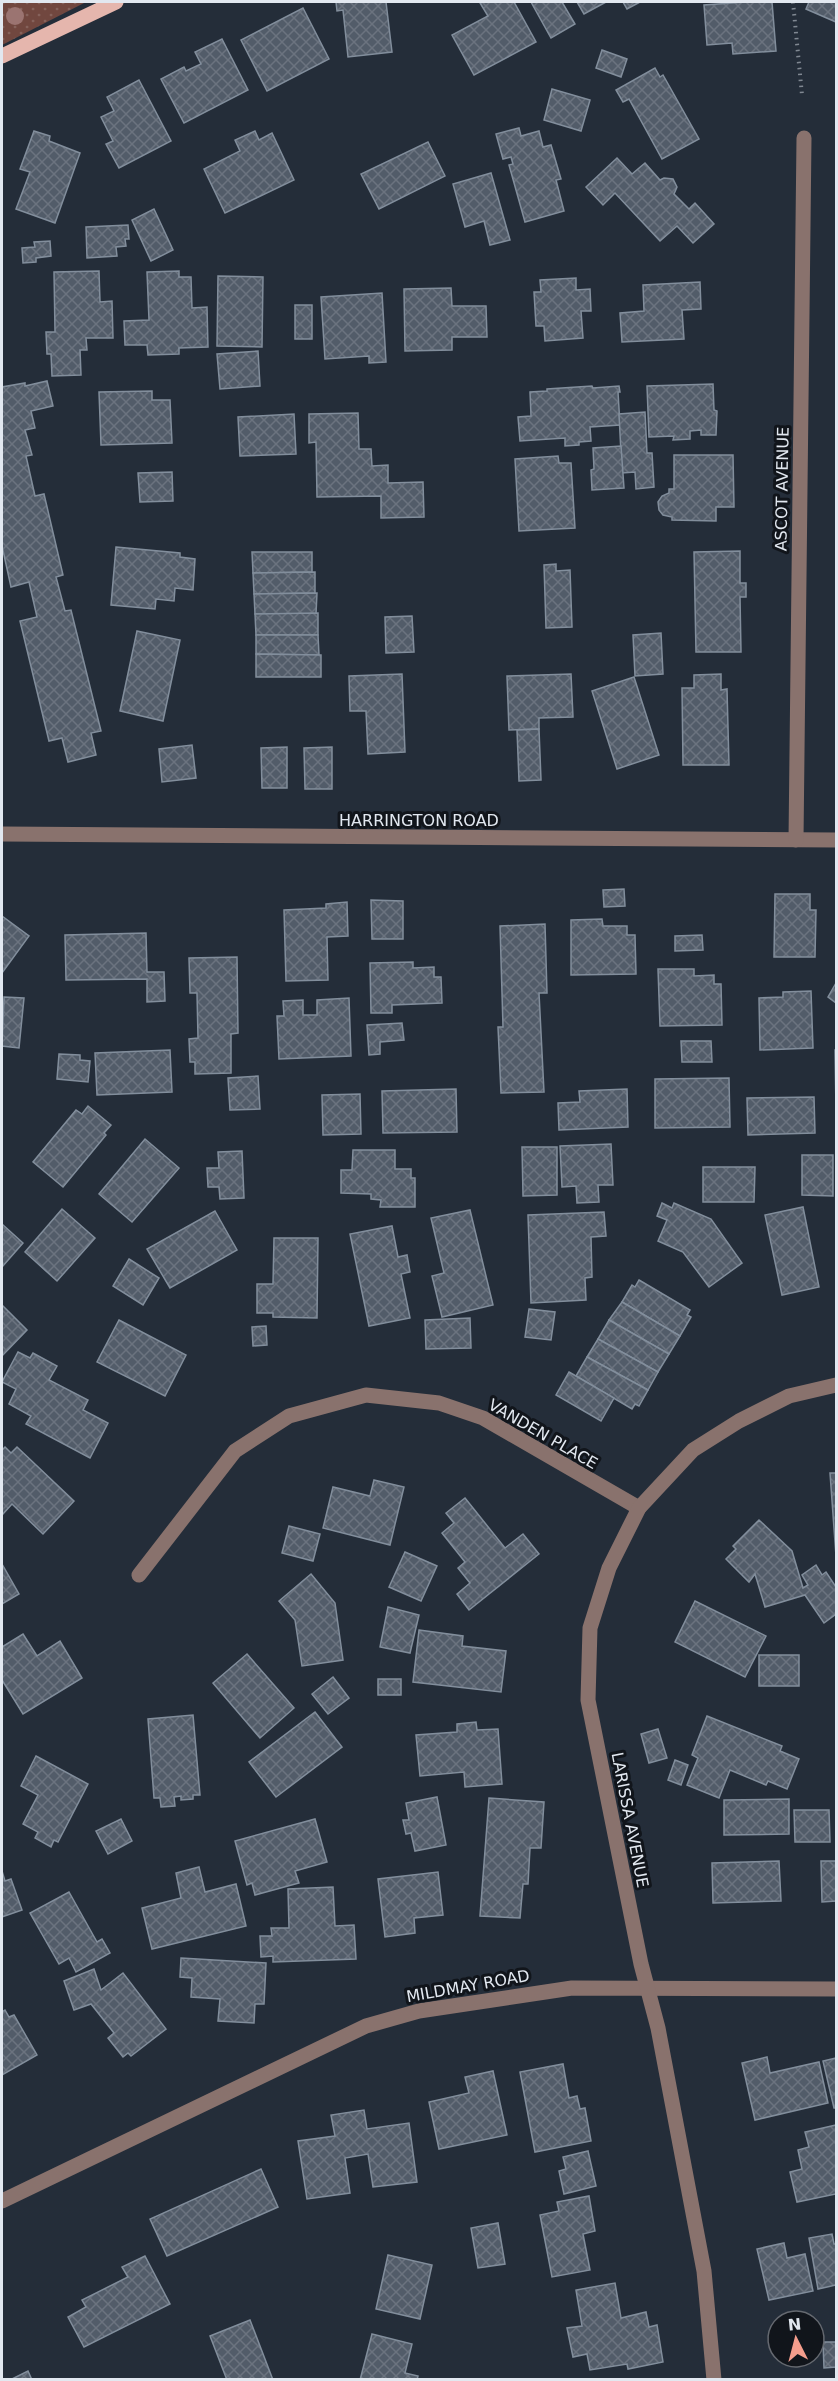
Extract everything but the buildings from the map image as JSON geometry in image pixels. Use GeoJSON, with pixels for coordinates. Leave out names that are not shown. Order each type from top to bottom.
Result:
{"type":"FeatureCollection","features":[{"type":"Feature","properties":{"kind":"main road"},"geometry":{"type":"LineString","coordinates":[[2,57],[116,2]]}},
{"type":"Feature","properties":{"kind":"street","name":"ASCOT AVENUE"},"geometry":{"type":"LineString","coordinates":[[796,840],[804,138]]}},
{"type":"Feature","properties":{"kind":"street","name":"HARRINGTON ROAD"},"geometry":{"type":"LineString","coordinates":[[2,834],[837,840]]}},
{"type":"Feature","properties":{"kind":"street","name":"LARISSA AVENUE"},"geometry":{"type":"LineString","coordinates":[[714,2379],[704,2271],[658,2028],[647,1987],[588,1700],[590,1628],[609,1568],[639,1508],[693,1450],[739,1421],[789,1396],[837,1385]]}},
{"type":"Feature","properties":{"kind":"street","name":"VANDEN PLACE"},"geometry":{"type":"LineString","coordinates":[[139,1575],[235,1450],[289,1416],[366,1395],[439,1403],[483,1418],[639,1508]]}},
{"type":"Feature","properties":{"kind":"street","name":"MILDMAY ROAD"},"geometry":{"type":"LineString","coordinates":[[2,2201],[366,2026],[419,2011],[572,1988],[837,1989]]}},
{"type":"Feature","properties":{"kind":"path"},"geometry":{"type":"LineString","coordinates":[[793,2],[802,95]]}},
{"type":"Feature","properties":{"kind":"shaded area"},"geometry":{"type":"Polygon","coordinates":[[[2,2],[86,2],[2,45],[2,2]]]}}]}
